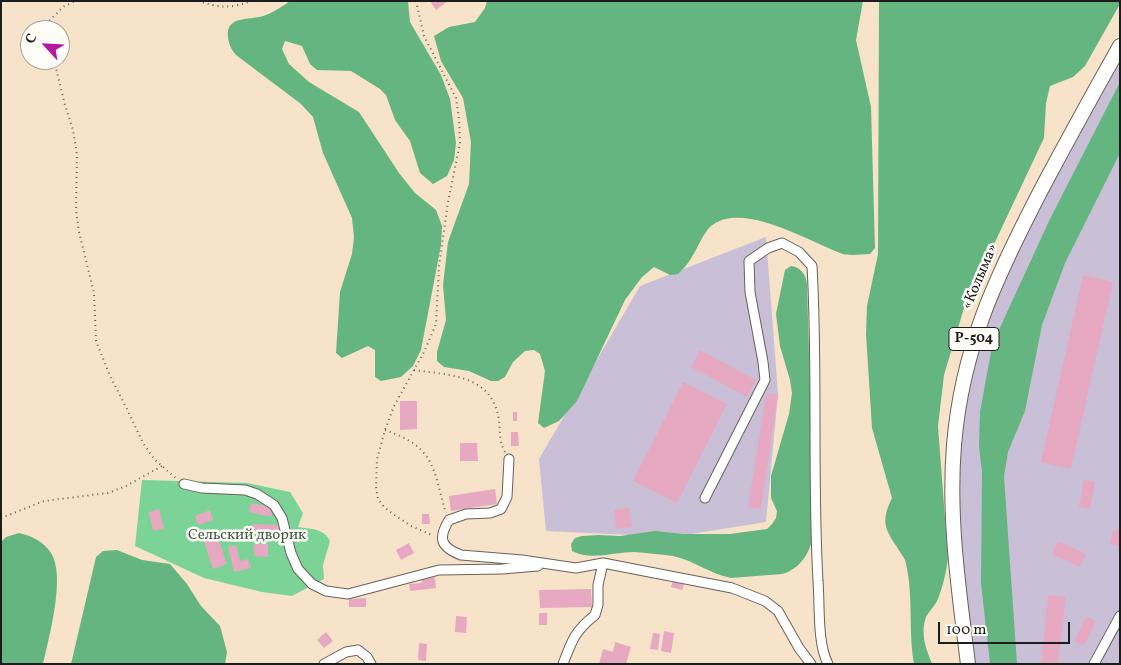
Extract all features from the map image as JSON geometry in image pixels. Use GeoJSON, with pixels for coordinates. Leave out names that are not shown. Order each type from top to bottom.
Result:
{"type":"FeatureCollection","features":[{"type":"Feature","properties":{"kind":"highway","name":"«Колыма»"},"geometry":{"type":"LineString","coordinates":[[968,664],[953,536],[952,490],[957,421],[970,352],[984,309],[1001,269],[1064,147],[1120,46]]}},
{"type":"Feature","properties":{"kind":"lane"},"geometry":{"type":"LineString","coordinates":[[705,498],[765,380],[764,362],[750,292],[749,262],[768,248],[782,243],[799,252],[812,266],[817,563],[821,631],[824,656],[828,664]]}},
{"type":"Feature","properties":{"kind":"lane"},"geometry":{"type":"LineString","coordinates":[[510,459],[507,497],[501,509],[490,513],[466,514],[449,520],[442,531],[441,539],[454,552],[461,555],[522,560],[576,568],[603,563],[732,588],[765,601],[778,611],[799,648],[812,664]]}},
{"type":"Feature","properties":{"kind":"lane"},"geometry":{"type":"LineString","coordinates":[[184,484],[202,488],[245,490],[257,494],[274,505],[282,518],[291,553],[298,569],[312,584],[326,591],[348,594],[439,570],[502,569],[551,565]]}},
{"type":"Feature","properties":{"kind":"lane"},"geometry":{"type":"LineString","coordinates":[[563,664],[573,639],[581,626],[596,616],[598,585],[603,563]]}},
{"type":"Feature","properties":{"kind":"lane"},"geometry":{"type":"LineString","coordinates":[[1094,664],[1120,616]]}},
{"type":"Feature","properties":{"kind":"lane"},"geometry":{"type":"LineString","coordinates":[[324,664],[346,652],[358,650],[367,656],[371,664]]}},
{"type":"Feature","properties":{"kind":"path"},"geometry":{"type":"LineString","coordinates":[[50,20],[63,7],[75,1]]}},
{"type":"Feature","properties":{"kind":"path"},"geometry":{"type":"LineString","coordinates":[[198,1],[212,6],[233,8],[251,1]]}},
{"type":"Feature","properties":{"kind":"path"},"geometry":{"type":"LineString","coordinates":[[416,1],[424,36],[456,98],[460,143],[447,211],[440,266],[436,324],[424,352],[394,406],[385,430],[377,459],[376,487],[378,499],[393,514],[411,526],[441,539]]}},
{"type":"Feature","properties":{"kind":"path"},"geometry":{"type":"LineString","coordinates":[[56,70],[73,130],[77,155],[76,210],[79,232],[94,293],[96,342],[110,376],[143,443],[155,460],[184,484]]}},
{"type":"Feature","properties":{"kind":"path"},"geometry":{"type":"LineString","coordinates":[[414,370],[456,376],[476,383],[487,392],[494,401],[499,416],[503,448],[510,459]]}},
{"type":"Feature","properties":{"kind":"path"},"geometry":{"type":"LineString","coordinates":[[385,430],[408,440],[422,451],[430,461],[449,520]]}},
{"type":"Feature","properties":{"kind":"path"},"geometry":{"type":"LineString","coordinates":[[1,518],[44,501],[108,493],[126,486],[162,466]]}},
{"type":"Feature","properties":{"kind":"shaded area"},"geometry":{"type":"Polygon","coordinates":[[[1120,46],[1120,664],[968,664],[952,490],[977,329],[1120,46]]]}},
{"type":"Feature","properties":{"kind":"shaded area"},"geometry":{"type":"Polygon","coordinates":[[[766,237],[778,394],[766,522],[672,537],[546,531],[539,459],[640,286],[766,237]]]}},
{"type":"Feature","properties":{"kind":"green space"},"geometry":{"type":"Polygon","coordinates":[[[290,1],[408,1],[410,22],[441,75],[450,99],[456,143],[454,160],[447,176],[433,184],[420,173],[410,141],[395,120],[386,95],[380,89],[351,71],[317,70],[310,64],[302,46],[285,41],[282,49],[289,64],[309,82],[359,112],[399,173],[415,193],[436,210],[442,226],[441,245],[421,350],[413,366],[401,377],[381,381],[375,377],[375,350],[368,346],[342,358],[336,353],[340,292],[352,254],[354,237],[352,218],[323,153],[313,117],[301,104],[236,55],[229,42],[228,30],[235,22],[261,17],[275,11],[290,1]]]}},
{"type":"Feature","properties":{"kind":"green space"},"geometry":{"type":"Polygon","coordinates":[[[487,1],[863,1],[856,40],[871,107],[875,248],[870,254],[843,254],[795,233],[757,220],[739,218],[723,220],[710,227],[689,262],[678,274],[670,275],[654,267],[642,277],[625,300],[577,401],[559,421],[544,428],[538,423],[545,371],[540,354],[534,350],[525,351],[513,362],[505,377],[498,381],[491,381],[469,371],[444,367],[437,361],[437,352],[446,320],[443,285],[448,242],[469,184],[471,142],[463,98],[441,61],[434,36],[449,27],[475,22],[485,8],[487,1]]]}},
{"type":"Feature","properties":{"kind":"green space"},"geometry":{"type":"Polygon","coordinates":[[[879,1],[1120,1],[1085,66],[1073,77],[1050,86],[1046,103],[1044,138],[964,308],[944,375],[938,426],[948,558],[939,596],[924,623],[924,641],[932,664],[914,664],[908,573],[905,560],[892,540],[887,528],[885,517],[892,498],[872,428],[866,334],[867,306],[878,254],[879,1]]]}},
{"type":"Feature","properties":{"kind":"green space"},"geometry":{"type":"Polygon","coordinates":[[[1120,82],[1120,153],[1065,263],[1042,325],[1025,411],[1008,452],[1004,476],[1017,664],[990,664],[981,583],[982,472],[979,446],[980,412],[991,352],[997,334],[1050,219],[1120,82]]]}},
{"type":"Feature","properties":{"kind":"green space"},"geometry":{"type":"Polygon","coordinates":[[[791,266],[802,272],[807,284],[814,529],[809,550],[801,563],[782,574],[731,578],[673,556],[626,552],[595,556],[572,551],[571,544],[575,538],[582,536],[620,536],[655,531],[683,534],[730,534],[767,529],[772,524],[776,518],[777,511],[771,498],[771,476],[789,414],[792,393],[780,346],[776,314],[785,270],[791,266]]]}},
{"type":"Feature","properties":{"kind":"green space","name":"Сельский дворик"},"geometry":{"type":"Polygon","coordinates":[[[142,480],[247,483],[290,492],[303,513],[298,527],[320,531],[330,541],[323,565],[324,579],[292,596],[262,592],[204,578],[135,546],[142,480]]]}},
{"type":"Feature","properties":{"kind":"green space"},"geometry":{"type":"Polygon","coordinates":[[[19,533],[33,537],[41,542],[51,553],[55,563],[57,591],[43,664],[1,664],[1,542],[6,537],[19,533]]]}},
{"type":"Feature","properties":{"kind":"green space"},"geometry":{"type":"Polygon","coordinates":[[[117,550],[142,560],[170,564],[187,584],[201,606],[220,626],[227,652],[225,664],[71,664],[96,557],[103,551],[117,550]]]}},
{"type":"Feature","properties":{"kind":"building"},"geometry":{"type":"Polygon","coordinates":[[[430,1],[448,1],[436,10],[430,1]]]}},
{"type":"Feature","properties":{"kind":"building"},"geometry":{"type":"Polygon","coordinates":[[[1083,275],[1113,282],[1071,469],[1041,462],[1083,275]]]}},
{"type":"Feature","properties":{"kind":"building"},"geometry":{"type":"Polygon","coordinates":[[[700,350],[756,380],[747,397],[691,367],[700,350]]]}},
{"type":"Feature","properties":{"kind":"building"},"geometry":{"type":"Polygon","coordinates":[[[683,382],[727,404],[677,503],[633,481],[683,382]]]}},
{"type":"Feature","properties":{"kind":"building"},"geometry":{"type":"Polygon","coordinates":[[[766,393],[778,395],[761,509],[748,507],[766,393]]]}},
{"type":"Feature","properties":{"kind":"building"},"geometry":{"type":"Polygon","coordinates":[[[400,401],[417,401],[417,429],[400,430],[400,401]]]}},
{"type":"Feature","properties":{"kind":"building"},"geometry":{"type":"Polygon","coordinates":[[[513,412],[517,412],[517,421],[513,421],[513,412]]]}},
{"type":"Feature","properties":{"kind":"building"},"geometry":{"type":"Polygon","coordinates":[[[511,432],[518,432],[519,446],[511,446],[511,432]]]}},
{"type":"Feature","properties":{"kind":"building"},"geometry":{"type":"Polygon","coordinates":[[[460,443],[477,443],[478,461],[460,461],[460,443]]]}},
{"type":"Feature","properties":{"kind":"building"},"geometry":{"type":"Polygon","coordinates":[[[1084,480],[1095,482],[1090,509],[1079,507],[1084,480]]]}},
{"type":"Feature","properties":{"kind":"building"},"geometry":{"type":"Polygon","coordinates":[[[495,489],[497,504],[451,511],[449,496],[495,489]]]}},
{"type":"Feature","properties":{"kind":"building"},"geometry":{"type":"Polygon","coordinates":[[[251,503],[273,508],[271,517],[249,512],[251,503]]]}},
{"type":"Feature","properties":{"kind":"building"},"geometry":{"type":"Polygon","coordinates":[[[629,508],[632,527],[616,529],[614,510],[629,508]]]}},
{"type":"Feature","properties":{"kind":"building"},"geometry":{"type":"Polygon","coordinates":[[[159,509],[164,529],[153,531],[149,512],[159,509]]]}},
{"type":"Feature","properties":{"kind":"building"},"geometry":{"type":"Polygon","coordinates":[[[210,510],[213,520],[198,525],[195,516],[210,510]]]}},
{"type":"Feature","properties":{"kind":"building"},"geometry":{"type":"Polygon","coordinates":[[[422,514],[429,514],[430,524],[422,524],[422,514]]]}},
{"type":"Feature","properties":{"kind":"building"},"geometry":{"type":"Polygon","coordinates":[[[253,524],[279,525],[279,533],[253,532],[253,524]]]}},
{"type":"Feature","properties":{"kind":"building"},"geometry":{"type":"Polygon","coordinates":[[[1113,530],[1120,531],[1120,546],[1110,544],[1113,530]]]}},
{"type":"Feature","properties":{"kind":"building"},"geometry":{"type":"Polygon","coordinates":[[[217,534],[227,564],[213,569],[203,539],[217,534]]]}},
{"type":"Feature","properties":{"kind":"building"},"geometry":{"type":"Polygon","coordinates":[[[1058,541],[1086,554],[1080,567],[1052,554],[1058,541]]]}},
{"type":"Feature","properties":{"kind":"building"},"geometry":{"type":"Polygon","coordinates":[[[409,543],[414,553],[401,560],[396,550],[409,543]]]}},
{"type":"Feature","properties":{"kind":"building"},"geometry":{"type":"Polygon","coordinates":[[[254,544],[268,544],[268,557],[254,556],[254,544]]]}},
{"type":"Feature","properties":{"kind":"building"},"geometry":{"type":"Polygon","coordinates":[[[236,545],[240,561],[248,559],[251,568],[234,572],[228,547],[236,545]]]}},
{"type":"Feature","properties":{"kind":"building"},"geometry":{"type":"Polygon","coordinates":[[[435,577],[436,588],[410,591],[409,584],[422,583],[421,579],[435,577]]]}},
{"type":"Feature","properties":{"kind":"building"},"geometry":{"type":"Polygon","coordinates":[[[674,579],[685,582],[682,590],[671,587],[674,579]]]}},
{"type":"Feature","properties":{"kind":"building"},"geometry":{"type":"Polygon","coordinates":[[[591,589],[592,607],[540,608],[539,590],[591,589]]]}},
{"type":"Feature","properties":{"kind":"building"},"geometry":{"type":"Polygon","coordinates":[[[1048,595],[1066,597],[1058,664],[1041,664],[1048,595]]]}},
{"type":"Feature","properties":{"kind":"building"},"geometry":{"type":"Polygon","coordinates":[[[366,598],[366,607],[349,607],[349,599],[366,598]]]}},
{"type":"Feature","properties":{"kind":"building"},"geometry":{"type":"Polygon","coordinates":[[[539,613],[547,613],[547,625],[539,625],[539,613]]]}},
{"type":"Feature","properties":{"kind":"building"},"geometry":{"type":"Polygon","coordinates":[[[456,616],[467,617],[466,633],[455,632],[456,616]]]}},
{"type":"Feature","properties":{"kind":"building"},"geometry":{"type":"Polygon","coordinates":[[[1086,617],[1096,621],[1084,646],[1074,641],[1086,617]]]}},
{"type":"Feature","properties":{"kind":"building"},"geometry":{"type":"Polygon","coordinates":[[[664,631],[674,633],[671,653],[661,651],[664,631]]]}},
{"type":"Feature","properties":{"kind":"building"},"geometry":{"type":"Polygon","coordinates":[[[326,632],[333,641],[324,648],[317,640],[326,632]]]}},
{"type":"Feature","properties":{"kind":"building"},"geometry":{"type":"Polygon","coordinates":[[[653,633],[660,634],[658,650],[650,649],[653,633]]]}},
{"type":"Feature","properties":{"kind":"building"},"geometry":{"type":"Polygon","coordinates":[[[615,642],[631,647],[626,664],[599,664],[603,649],[613,652],[615,642]]]}},
{"type":"Feature","properties":{"kind":"building"},"geometry":{"type":"Polygon","coordinates":[[[419,643],[427,644],[426,661],[418,660],[419,643]]]}}]}
